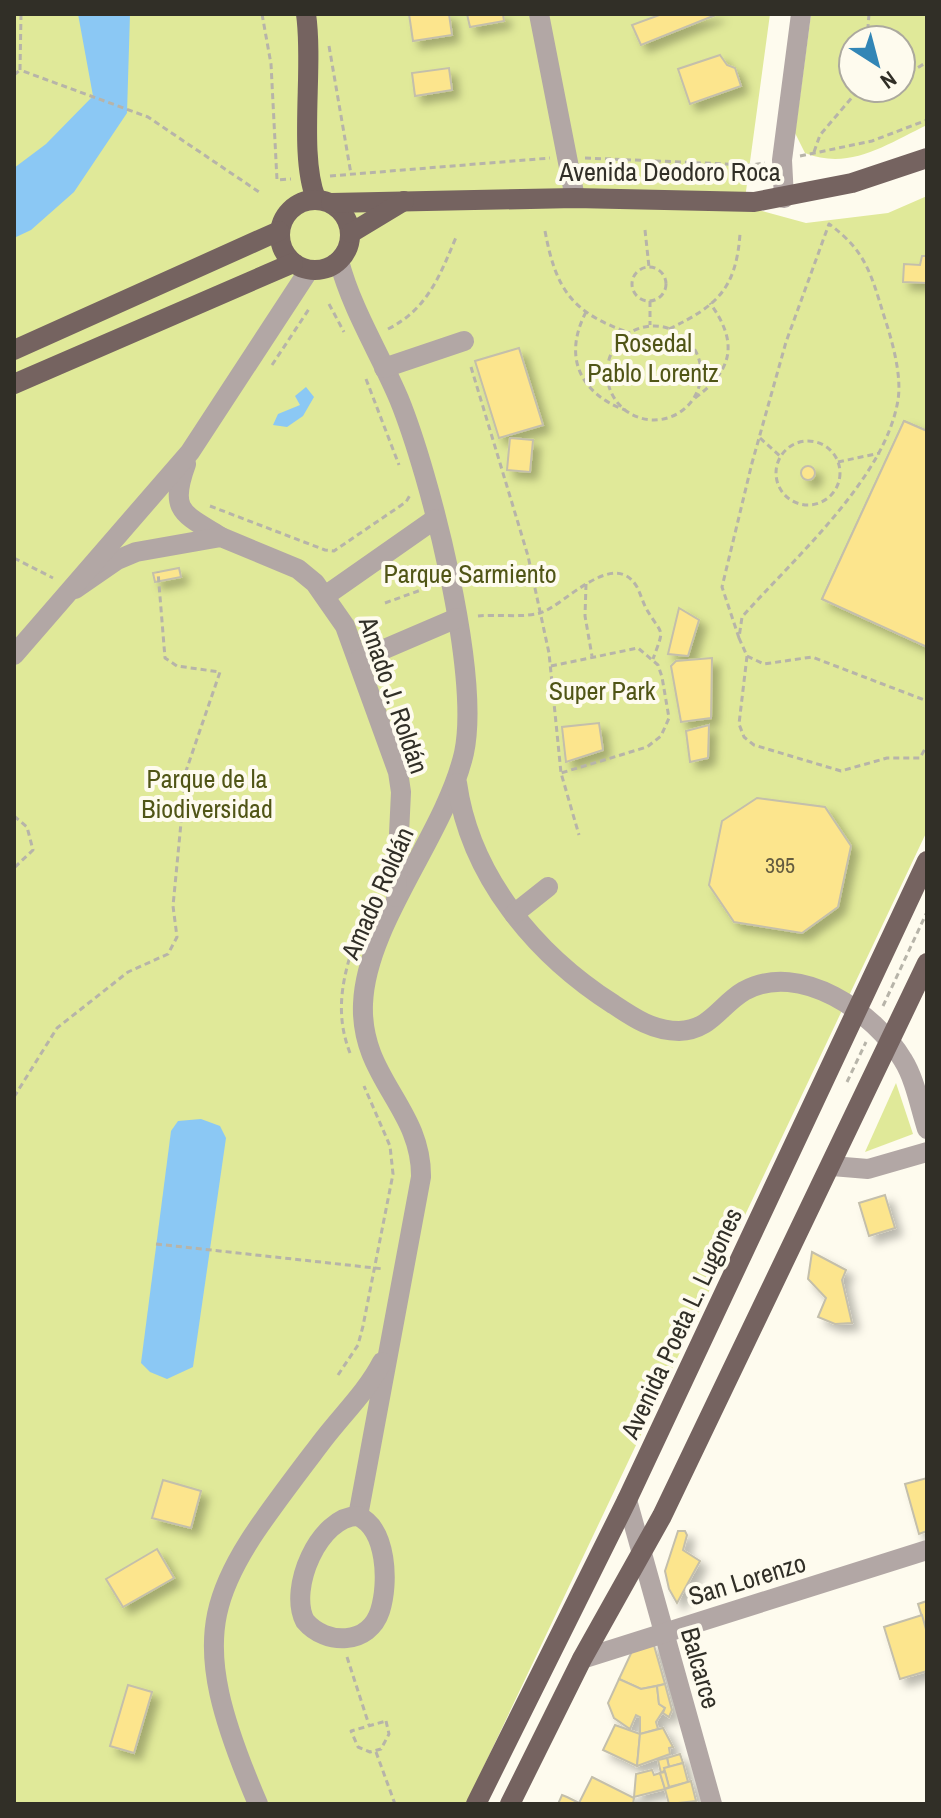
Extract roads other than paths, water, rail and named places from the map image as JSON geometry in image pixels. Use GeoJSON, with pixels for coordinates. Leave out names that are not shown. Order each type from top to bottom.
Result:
{"type":"FeatureCollection","features":[{"type":"Feature","properties":{"kind":"main road"},"geometry":{"type":"LineString","coordinates":[[14,384],[301,266],[330,267],[346,253],[351,233],[345,215],[324,201],[308,179],[310,75],[306,14]]}},
{"type":"Feature","properties":{"kind":"main road","name":"Avenida Deodoro Roca"},"geometry":{"type":"LineString","coordinates":[[324,201],[575,198],[754,202],[852,183],[927,158]]}},
{"type":"Feature","properties":{"kind":"main road"},"geometry":{"type":"LineString","coordinates":[[351,233],[408,199]]}},
{"type":"Feature","properties":{"kind":"main road"},"geometry":{"type":"LineString","coordinates":[[301,266],[285,254],[279,231],[288,211],[306,200],[324,201]]}},
{"type":"Feature","properties":{"kind":"main road"},"geometry":{"type":"LineString","coordinates":[[14,350],[279,231]]}},
{"type":"Feature","properties":{"kind":"main road","name":"Avenida Poeta L. Lugones"},"geometry":{"type":"LineString","coordinates":[[476,1804],[627,1500],[855,1008],[927,861]]}},
{"type":"Feature","properties":{"kind":"main road"},"geometry":{"type":"LineString","coordinates":[[510,1804],[582,1659],[643,1552],[832,1166],[927,963]]}},
{"type":"Feature","properties":{"kind":"street"},"geometry":{"type":"LineString","coordinates":[[539,14],[575,198]]}},
{"type":"Feature","properties":{"kind":"street"},"geometry":{"type":"LineString","coordinates":[[784,198],[782,160],[801,14]]}},
{"type":"Feature","properties":{"kind":"street","name":"Amado J. Roldán"},"geometry":{"type":"LineString","coordinates":[[339,261],[375,372],[400,401],[435,519],[457,618],[467,700],[465,748],[457,783]]}},
{"type":"Feature","properties":{"kind":"street"},"geometry":{"type":"LineString","coordinates":[[14,655],[75,589],[190,452],[301,266]]}},
{"type":"Feature","properties":{"kind":"street"},"geometry":{"type":"LineString","coordinates":[[375,372],[464,341]]}},
{"type":"Feature","properties":{"kind":"street","name":"Amado J. Roldán"},"geometry":{"type":"LineString","coordinates":[[190,452],[176,498],[185,515],[221,537],[298,569],[337,612],[359,660],[398,772],[401,792],[393,910]]}},
{"type":"Feature","properties":{"kind":"street"},"geometry":{"type":"LineString","coordinates":[[325,596],[435,519]]}},
{"type":"Feature","properties":{"kind":"street"},"geometry":{"type":"LineString","coordinates":[[75,589],[117,560],[136,552],[221,537]]}},
{"type":"Feature","properties":{"kind":"street"},"geometry":{"type":"LineString","coordinates":[[359,660],[457,618]]}},
{"type":"Feature","properties":{"kind":"street"},"geometry":{"type":"LineString","coordinates":[[457,783],[460,807],[477,855],[514,914],[573,976],[642,1023],[658,1029],[681,1031],[715,1019],[745,990],[774,982],[812,989],[855,1008],[890,1043],[905,1062],[927,1129]]}},
{"type":"Feature","properties":{"kind":"street","name":"Amado Roldán"},"geometry":{"type":"LineString","coordinates":[[358,1516],[404,1271],[421,1158],[409,1122],[373,1063],[364,1030],[364,989],[371,960],[393,910],[457,783]]}},
{"type":"Feature","properties":{"kind":"street"},"geometry":{"type":"LineString","coordinates":[[514,914],[548,887]]}},
{"type":"Feature","properties":{"kind":"street"},"geometry":{"type":"LineString","coordinates":[[832,1166],[851,1171],[868,1169],[927,1152]]}},
{"type":"Feature","properties":{"kind":"street","name":"Amado Roldán"},"geometry":{"type":"LineString","coordinates":[[258,1804],[228,1730],[221,1701],[211,1641],[214,1617],[234,1564],[253,1533],[376,1373],[389,1347]]}},
{"type":"Feature","properties":{"kind":"street","name":"Balcarce"},"geometry":{"type":"LineString","coordinates":[[627,1500],[712,1804]]}},
{"type":"Feature","properties":{"kind":"street"},"geometry":{"type":"LineString","coordinates":[[358,1516],[371,1524],[379,1537],[381,1609],[363,1632],[344,1639],[330,1638],[305,1621],[298,1593],[328,1529],[343,1517],[358,1516]]}},
{"type":"Feature","properties":{"kind":"street","name":"San Lorenzo"},"geometry":{"type":"LineString","coordinates":[[582,1659],[927,1550]]}},
{"type":"Feature","properties":{"kind":"water"},"geometry":{"type":"Polygon","coordinates":[[[78,14],[130,14],[127,113],[74,192],[31,230],[14,238],[14,168],[46,144],[93,96],[78,14]]]}},
{"type":"Feature","properties":{"kind":"water"},"geometry":{"type":"Polygon","coordinates":[[[306,387],[314,397],[303,416],[287,427],[273,425],[278,414],[300,405],[295,396],[306,387]]]}},
{"type":"Feature","properties":{"kind":"water"},"geometry":{"type":"Polygon","coordinates":[[[201,1119],[220,1126],[226,1138],[193,1367],[167,1379],[150,1372],[141,1363],[171,1131],[178,1121],[201,1119]]]}},
{"type":"Feature","properties":{"kind":"park label","name":"Rosedal Pablo Lorentz"},"geometry":{"type":"Point","coordinates":[653,357]}},
{"type":"Feature","properties":{"kind":"park label","name":"Parque Sarmiento"},"geometry":{"type":"Point","coordinates":[470,573]}},
{"type":"Feature","properties":{"kind":"park label","name":"Super Park"},"geometry":{"type":"Point","coordinates":[602,690]}},
{"type":"Feature","properties":{"kind":"park label","name":"Parque de la Biodiversidad"},"geometry":{"type":"Point","coordinates":[207,793]}}]}
